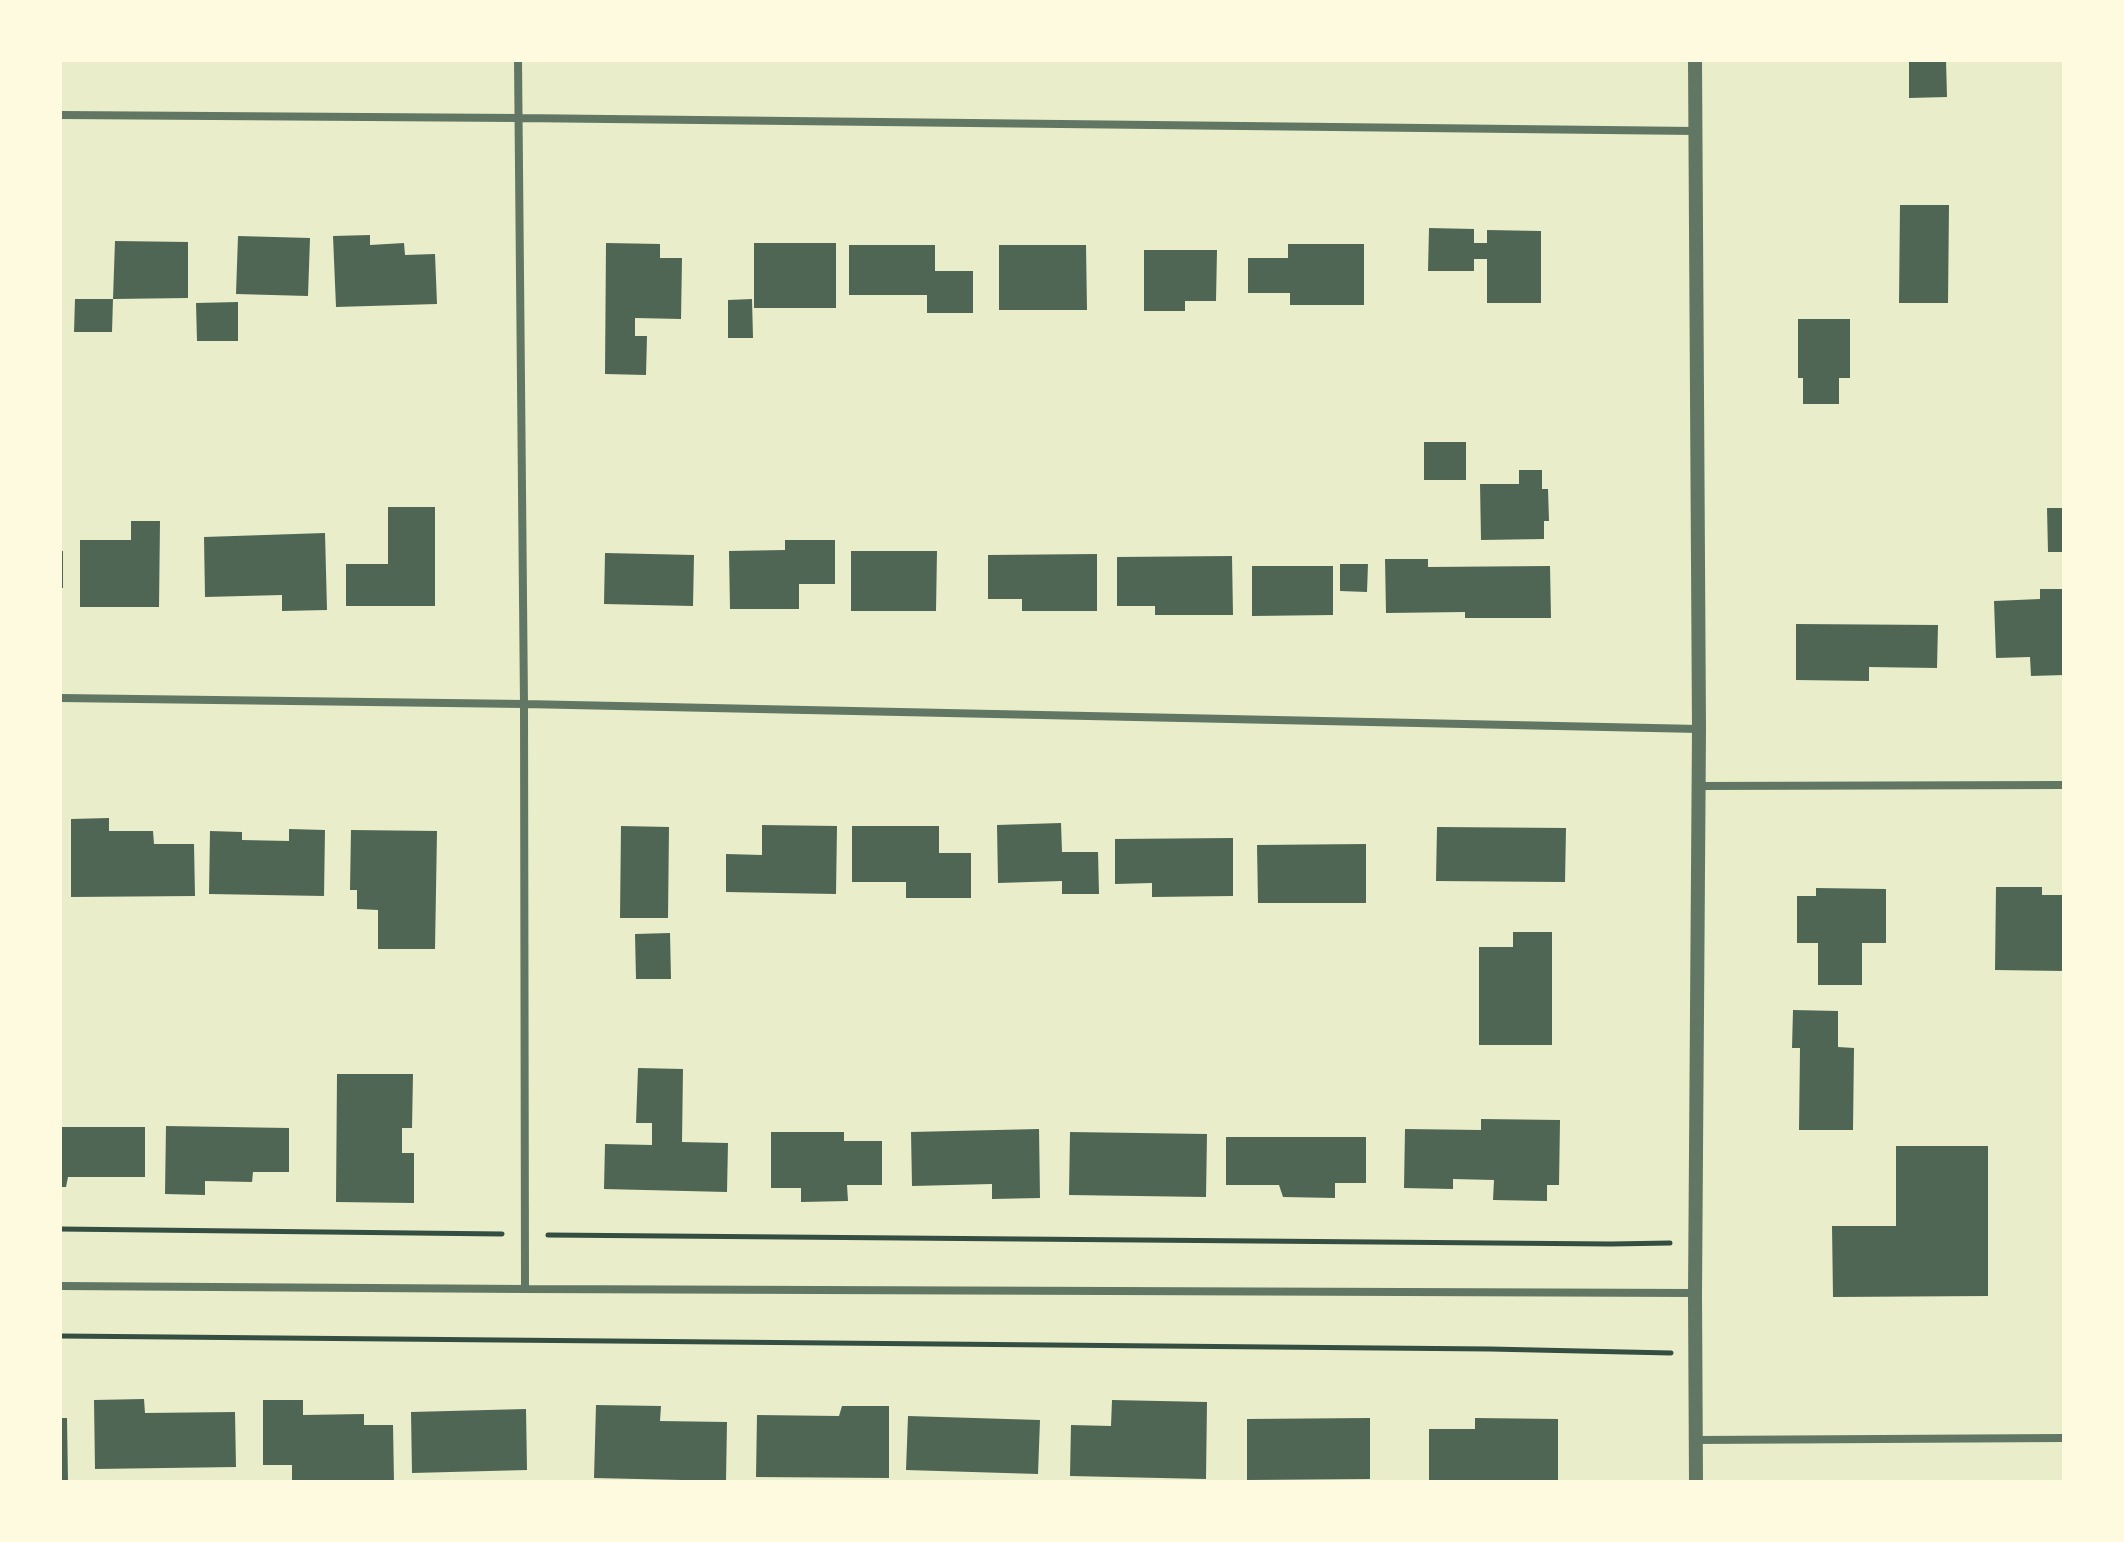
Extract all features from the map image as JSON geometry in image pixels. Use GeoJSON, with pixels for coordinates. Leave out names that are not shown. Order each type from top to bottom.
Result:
{"type":"FeatureCollection","features":[{"type":"Feature","properties":{"kind":"street"},"geometry":{"type":"LineString","coordinates":[[518,60],[525,1289]]}},
{"type":"Feature","properties":{"kind":"street"},"geometry":{"type":"LineString","coordinates":[[1695,60],[1699,729],[1696,1482]]}},
{"type":"Feature","properties":{"kind":"street"},"geometry":{"type":"LineString","coordinates":[[60,115],[1695,131]]}},
{"type":"Feature","properties":{"kind":"street"},"geometry":{"type":"LineString","coordinates":[[60,698],[524,704],[1699,729]]}},
{"type":"Feature","properties":{"kind":"street"},"geometry":{"type":"LineString","coordinates":[[1698,786],[2064,785]]}},
{"type":"Feature","properties":{"kind":"street"},"geometry":{"type":"LineString","coordinates":[[60,1286],[1695,1293]]}},
{"type":"Feature","properties":{"kind":"street"},"geometry":{"type":"LineString","coordinates":[[1696,1440],[2064,1438]]}},
{"type":"Feature","properties":{"kind":"path"},"geometry":{"type":"LineString","coordinates":[[60,1229],[1579,1244],[1695,1242]]}},
{"type":"Feature","properties":{"kind":"path"},"geometry":{"type":"LineString","coordinates":[[60,1336],[1459,1348],[1695,1353]]}},
{"type":"Feature","properties":{"kind":"building"},"geometry":{"type":"Polygon","coordinates":[[[1909,60],[1946,60],[1947,97],[1909,98],[1909,60]]]}},
{"type":"Feature","properties":{"kind":"building"},"geometry":{"type":"Polygon","coordinates":[[[1900,205],[1949,205],[1948,303],[1899,303],[1900,205]]]}},
{"type":"Feature","properties":{"kind":"building"},"geometry":{"type":"Polygon","coordinates":[[[1429,228],[1474,229],[1474,243],[1487,243],[1487,230],[1541,231],[1541,303],[1487,303],[1487,259],[1474,259],[1474,271],[1428,271],[1429,228]]]}},
{"type":"Feature","properties":{"kind":"building"},"geometry":{"type":"Polygon","coordinates":[[[370,235],[370,245],[404,243],[405,255],[435,254],[437,304],[336,307],[333,236],[370,235]]]}},
{"type":"Feature","properties":{"kind":"building"},"geometry":{"type":"Polygon","coordinates":[[[238,236],[310,238],[308,296],[236,294],[238,236]]]}},
{"type":"Feature","properties":{"kind":"building"},"geometry":{"type":"Polygon","coordinates":[[[115,241],[188,242],[188,298],[113,299],[115,241]]]}},
{"type":"Feature","properties":{"kind":"building"},"geometry":{"type":"Polygon","coordinates":[[[606,243],[660,244],[660,258],[682,258],[681,319],[635,318],[635,336],[647,336],[646,375],[605,374],[606,243]]]}},
{"type":"Feature","properties":{"kind":"building"},"geometry":{"type":"Polygon","coordinates":[[[754,243],[836,243],[836,308],[754,308],[754,243]]]}},
{"type":"Feature","properties":{"kind":"building"},"geometry":{"type":"Polygon","coordinates":[[[1288,244],[1364,244],[1364,305],[1290,305],[1290,293],[1248,293],[1248,258],[1288,258],[1288,244]]]}},
{"type":"Feature","properties":{"kind":"building"},"geometry":{"type":"Polygon","coordinates":[[[849,245],[935,245],[935,271],[973,271],[973,313],[927,313],[927,295],[849,295],[849,245]]]}},
{"type":"Feature","properties":{"kind":"building"},"geometry":{"type":"Polygon","coordinates":[[[999,245],[1086,245],[1087,310],[999,310],[999,245]]]}},
{"type":"Feature","properties":{"kind":"building"},"geometry":{"type":"Polygon","coordinates":[[[1144,250],[1217,250],[1216,301],[1185,301],[1185,311],[1144,311],[1144,250]]]}},
{"type":"Feature","properties":{"kind":"building"},"geometry":{"type":"Polygon","coordinates":[[[75,299],[113,299],[112,332],[74,332],[75,299]]]}},
{"type":"Feature","properties":{"kind":"building"},"geometry":{"type":"Polygon","coordinates":[[[752,299],[753,338],[728,338],[728,300],[752,299]]]}},
{"type":"Feature","properties":{"kind":"building"},"geometry":{"type":"Polygon","coordinates":[[[238,302],[238,341],[197,341],[196,303],[238,302]]]}},
{"type":"Feature","properties":{"kind":"building"},"geometry":{"type":"Polygon","coordinates":[[[1798,319],[1850,319],[1850,378],[1839,378],[1839,404],[1803,404],[1803,378],[1798,378],[1798,319]]]}},
{"type":"Feature","properties":{"kind":"building"},"geometry":{"type":"Polygon","coordinates":[[[1424,442],[1466,442],[1466,480],[1424,480],[1424,442]]]}},
{"type":"Feature","properties":{"kind":"building"},"geometry":{"type":"Polygon","coordinates":[[[1519,470],[1542,470],[1542,489],[1548,489],[1549,521],[1544,521],[1544,539],[1481,540],[1480,484],[1519,484],[1519,470]]]}},
{"type":"Feature","properties":{"kind":"building"},"geometry":{"type":"Polygon","coordinates":[[[388,507],[435,507],[435,606],[346,606],[346,564],[388,564],[388,507]]]}},
{"type":"Feature","properties":{"kind":"building"},"geometry":{"type":"Polygon","coordinates":[[[2047,508],[2064,508],[2064,552],[2048,552],[2047,508]]]}},
{"type":"Feature","properties":{"kind":"building"},"geometry":{"type":"Polygon","coordinates":[[[131,521],[160,521],[159,607],[80,607],[80,540],[131,540],[131,521]]]}},
{"type":"Feature","properties":{"kind":"building"},"geometry":{"type":"Polygon","coordinates":[[[325,533],[327,610],[282,611],[282,595],[205,597],[204,537],[325,533]]]}},
{"type":"Feature","properties":{"kind":"building"},"geometry":{"type":"Polygon","coordinates":[[[785,540],[835,540],[835,584],[799,584],[799,609],[730,609],[729,551],[785,550],[785,540]]]}},
{"type":"Feature","properties":{"kind":"building"},"geometry":{"type":"Polygon","coordinates":[[[60,551],[63,551],[63,588],[60,588],[60,551]]]}},
{"type":"Feature","properties":{"kind":"building"},"geometry":{"type":"Polygon","coordinates":[[[851,551],[937,551],[936,611],[851,611],[851,551]]]}},
{"type":"Feature","properties":{"kind":"building"},"geometry":{"type":"Polygon","coordinates":[[[605,553],[694,555],[693,606],[604,604],[605,553]]]}},
{"type":"Feature","properties":{"kind":"building"},"geometry":{"type":"Polygon","coordinates":[[[1097,554],[1097,611],[1022,611],[1022,599],[988,599],[988,555],[1097,554]]]}},
{"type":"Feature","properties":{"kind":"building"},"geometry":{"type":"Polygon","coordinates":[[[1232,556],[1233,615],[1155,615],[1155,606],[1117,606],[1117,557],[1232,556]]]}},
{"type":"Feature","properties":{"kind":"building"},"geometry":{"type":"Polygon","coordinates":[[[1385,559],[1428,559],[1428,567],[1550,566],[1551,618],[1465,618],[1465,612],[1386,613],[1385,559]]]}},
{"type":"Feature","properties":{"kind":"building"},"geometry":{"type":"Polygon","coordinates":[[[1340,564],[1368,564],[1367,592],[1340,591],[1340,564]]]}},
{"type":"Feature","properties":{"kind":"building"},"geometry":{"type":"Polygon","coordinates":[[[1252,566],[1333,566],[1333,615],[1252,616],[1252,566]]]}},
{"type":"Feature","properties":{"kind":"building"},"geometry":{"type":"Polygon","coordinates":[[[2040,589],[2064,589],[2064,675],[2031,676],[2030,657],[1996,658],[1994,601],[2040,599],[2040,589]]]}},
{"type":"Feature","properties":{"kind":"building"},"geometry":{"type":"Polygon","coordinates":[[[1796,624],[1938,625],[1937,668],[1869,667],[1869,681],[1796,680],[1796,624]]]}},
{"type":"Feature","properties":{"kind":"building"},"geometry":{"type":"Polygon","coordinates":[[[109,818],[109,831],[153,831],[154,844],[194,844],[195,896],[71,897],[71,819],[109,818]]]}},
{"type":"Feature","properties":{"kind":"building"},"geometry":{"type":"Polygon","coordinates":[[[1061,823],[1062,852],[1098,852],[1099,894],[1062,894],[1062,881],[998,883],[997,825],[1061,823]]]}},
{"type":"Feature","properties":{"kind":"building"},"geometry":{"type":"Polygon","coordinates":[[[762,825],[837,826],[836,894],[726,892],[726,854],[762,855],[762,825]]]}},
{"type":"Feature","properties":{"kind":"building"},"geometry":{"type":"Polygon","coordinates":[[[621,826],[669,827],[668,918],[620,918],[621,826]]]}},
{"type":"Feature","properties":{"kind":"building"},"geometry":{"type":"Polygon","coordinates":[[[852,826],[939,826],[939,853],[971,853],[971,898],[906,898],[906,882],[852,882],[852,826]]]}},
{"type":"Feature","properties":{"kind":"building"},"geometry":{"type":"Polygon","coordinates":[[[1437,827],[1566,828],[1565,882],[1436,881],[1437,827]]]}},
{"type":"Feature","properties":{"kind":"building"},"geometry":{"type":"Polygon","coordinates":[[[289,829],[325,830],[324,896],[209,894],[210,831],[242,832],[242,840],[289,841],[289,829]]]}},
{"type":"Feature","properties":{"kind":"building"},"geometry":{"type":"Polygon","coordinates":[[[351,830],[437,831],[435,949],[378,949],[378,910],[357,909],[357,890],[350,890],[351,830]]]}},
{"type":"Feature","properties":{"kind":"building"},"geometry":{"type":"Polygon","coordinates":[[[1233,838],[1233,896],[1152,897],[1152,883],[1115,884],[1115,839],[1233,838]]]}},
{"type":"Feature","properties":{"kind":"building"},"geometry":{"type":"Polygon","coordinates":[[[1366,844],[1366,903],[1258,903],[1257,845],[1366,844]]]}},
{"type":"Feature","properties":{"kind":"building"},"geometry":{"type":"Polygon","coordinates":[[[1996,887],[2042,887],[2042,895],[2064,895],[2064,971],[1995,970],[1996,887]]]}},
{"type":"Feature","properties":{"kind":"building"},"geometry":{"type":"Polygon","coordinates":[[[1816,888],[1886,889],[1886,943],[1862,943],[1862,985],[1818,985],[1818,943],[1797,943],[1797,896],[1816,896],[1816,888]]]}},
{"type":"Feature","properties":{"kind":"building"},"geometry":{"type":"Polygon","coordinates":[[[1513,932],[1552,932],[1552,1045],[1479,1045],[1479,947],[1513,947],[1513,932]]]}},
{"type":"Feature","properties":{"kind":"building"},"geometry":{"type":"Polygon","coordinates":[[[670,933],[671,979],[636,979],[635,934],[670,933]]]}},
{"type":"Feature","properties":{"kind":"building"},"geometry":{"type":"Polygon","coordinates":[[[1793,1010],[1838,1011],[1838,1047],[1854,1048],[1853,1130],[1799,1130],[1800,1048],[1792,1048],[1793,1010]]]}},
{"type":"Feature","properties":{"kind":"building"},"geometry":{"type":"Polygon","coordinates":[[[638,1068],[683,1069],[682,1142],[728,1143],[727,1192],[604,1189],[605,1144],[652,1145],[652,1123],[636,1123],[638,1068]]]}},
{"type":"Feature","properties":{"kind":"building"},"geometry":{"type":"Polygon","coordinates":[[[337,1074],[413,1074],[412,1128],[402,1128],[402,1153],[414,1153],[414,1203],[336,1202],[337,1074]]]}},
{"type":"Feature","properties":{"kind":"building"},"geometry":{"type":"Polygon","coordinates":[[[1481,1119],[1560,1120],[1559,1185],[1547,1185],[1547,1201],[1493,1200],[1494,1180],[1453,1179],[1453,1189],[1404,1188],[1405,1129],[1481,1130],[1481,1119]]]}},
{"type":"Feature","properties":{"kind":"building"},"geometry":{"type":"Polygon","coordinates":[[[166,1126],[289,1128],[289,1172],[253,1172],[252,1182],[205,1181],[205,1195],[165,1194],[166,1126]]]}},
{"type":"Feature","properties":{"kind":"building"},"geometry":{"type":"Polygon","coordinates":[[[60,1127],[145,1127],[145,1177],[68,1177],[66,1187],[60,1187],[60,1127]]]}},
{"type":"Feature","properties":{"kind":"building"},"geometry":{"type":"Polygon","coordinates":[[[1039,1129],[1040,1198],[992,1199],[992,1184],[912,1186],[911,1132],[1039,1129]]]}},
{"type":"Feature","properties":{"kind":"building"},"geometry":{"type":"Polygon","coordinates":[[[771,1132],[844,1132],[844,1141],[882,1141],[882,1185],[847,1185],[848,1201],[801,1202],[801,1188],[771,1188],[771,1132]]]}},
{"type":"Feature","properties":{"kind":"building"},"geometry":{"type":"Polygon","coordinates":[[[1070,1132],[1207,1134],[1206,1197],[1069,1195],[1070,1132]]]}},
{"type":"Feature","properties":{"kind":"building"},"geometry":{"type":"Polygon","coordinates":[[[1226,1137],[1366,1137],[1366,1183],[1335,1183],[1335,1198],[1283,1197],[1279,1185],[1226,1185],[1226,1137]]]}},
{"type":"Feature","properties":{"kind":"building"},"geometry":{"type":"Polygon","coordinates":[[[1896,1146],[1988,1146],[1988,1296],[1833,1297],[1832,1226],[1896,1226],[1896,1146]]]}},
{"type":"Feature","properties":{"kind":"building"},"geometry":{"type":"Polygon","coordinates":[[[144,1399],[145,1413],[235,1412],[236,1467],[95,1469],[94,1400],[144,1399]]]}},
{"type":"Feature","properties":{"kind":"building"},"geometry":{"type":"Polygon","coordinates":[[[263,1400],[303,1400],[303,1415],[364,1414],[364,1425],[393,1425],[394,1482],[292,1482],[292,1465],[263,1465],[263,1400]]]}},
{"type":"Feature","properties":{"kind":"building"},"geometry":{"type":"Polygon","coordinates":[[[1112,1400],[1207,1402],[1206,1479],[1070,1476],[1071,1425],[1111,1426],[1112,1400]]]}},
{"type":"Feature","properties":{"kind":"building"},"geometry":{"type":"Polygon","coordinates":[[[596,1405],[661,1406],[660,1421],[727,1422],[726,1481],[594,1478],[596,1405]]]}},
{"type":"Feature","properties":{"kind":"building"},"geometry":{"type":"Polygon","coordinates":[[[842,1406],[889,1406],[889,1478],[756,1477],[757,1415],[839,1416],[842,1406]]]}},
{"type":"Feature","properties":{"kind":"building"},"geometry":{"type":"Polygon","coordinates":[[[526,1409],[527,1470],[412,1473],[411,1412],[526,1409]]]}},
{"type":"Feature","properties":{"kind":"building"},"geometry":{"type":"Polygon","coordinates":[[[908,1416],[1040,1420],[1038,1474],[906,1470],[908,1416]]]}},
{"type":"Feature","properties":{"kind":"building"},"geometry":{"type":"Polygon","coordinates":[[[60,1418],[67,1418],[68,1482],[60,1482],[60,1418]]]}},
{"type":"Feature","properties":{"kind":"building"},"geometry":{"type":"Polygon","coordinates":[[[1370,1418],[1370,1479],[1247,1480],[1247,1419],[1370,1418]]]}},
{"type":"Feature","properties":{"kind":"building"},"geometry":{"type":"Polygon","coordinates":[[[1475,1418],[1558,1419],[1558,1482],[1429,1481],[1429,1429],[1475,1429],[1475,1418]]]}}]}
